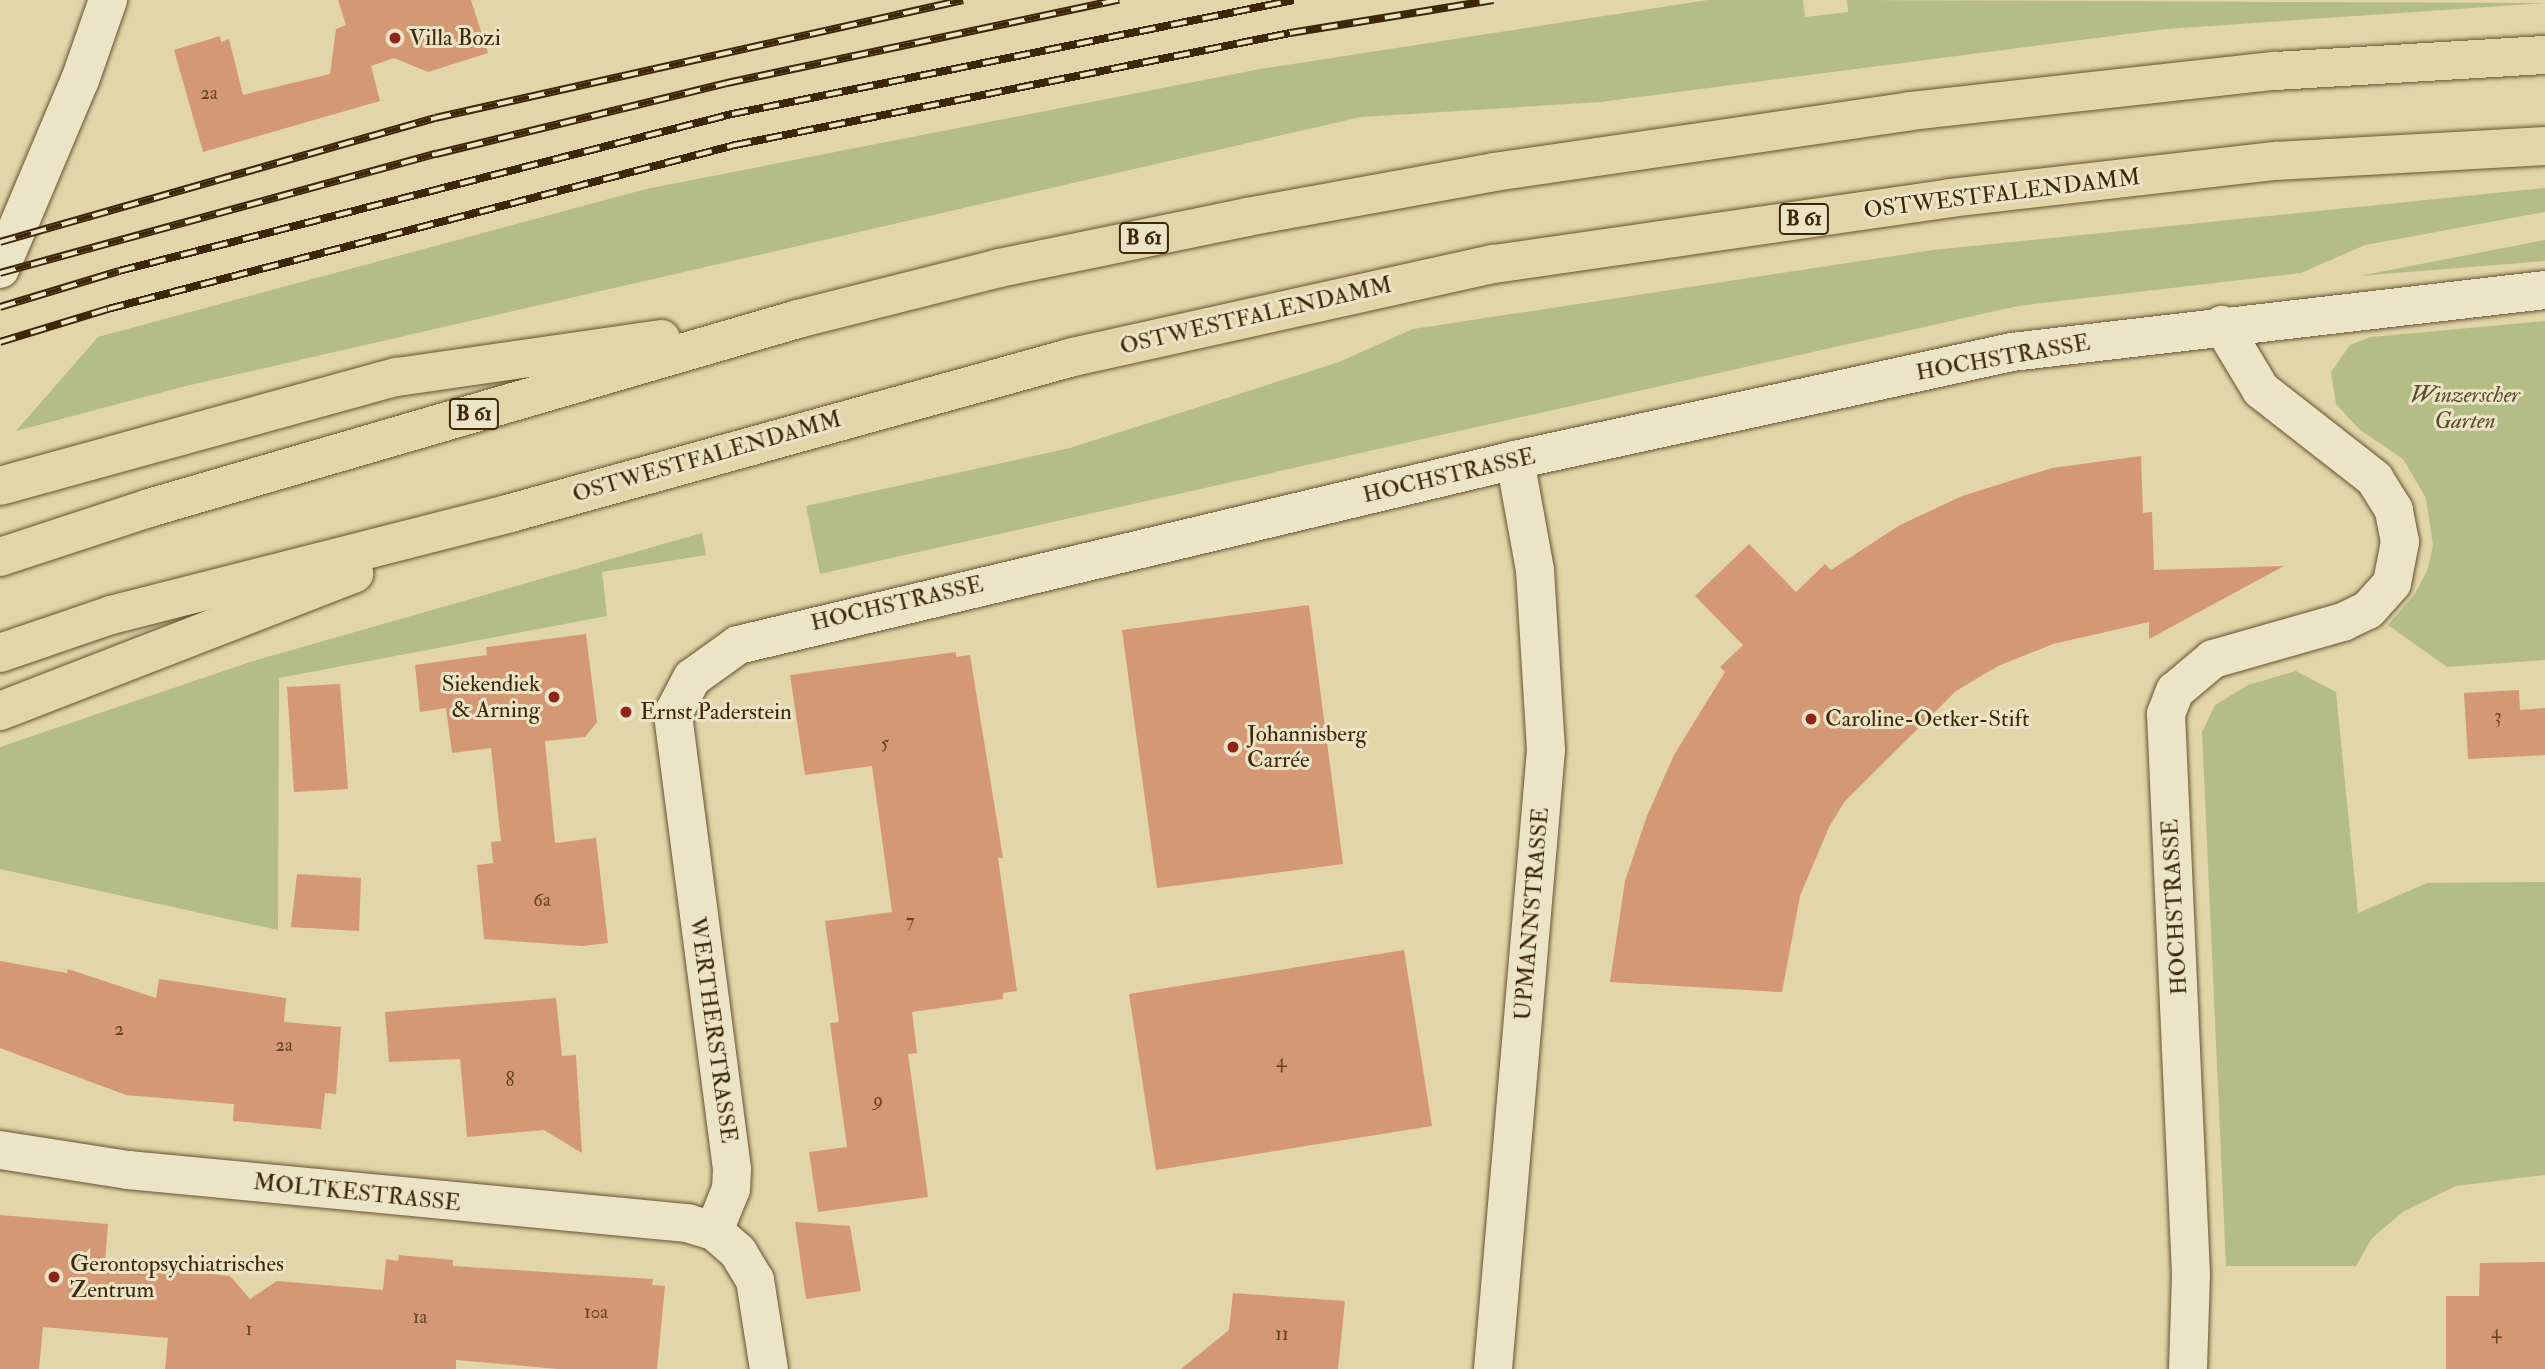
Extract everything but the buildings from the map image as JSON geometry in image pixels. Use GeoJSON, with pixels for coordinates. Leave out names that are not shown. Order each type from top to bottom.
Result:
{"type":"FeatureCollection","features":[{"type":"Feature","properties":{"kind":"highway","name":"B 61"},"geometry":{"type":"LineString","coordinates":[[0,557],[149,508],[798,319],[999,268],[1247,216],[1507,170],[1910,111],[2275,71],[2545,55]]}},
{"type":"Feature","properties":{"kind":"highway","name":"OSTWESTFALENDAMM"},"geometry":{"type":"LineString","coordinates":[[0,653],[111,615],[506,514],[1073,357],[1494,264],[2018,190],[2276,161],[2545,146]]}},
{"type":"Feature","properties":{"kind":"highway","name":"B 61"},"geometry":{"type":"LineString","coordinates":[[0,486],[171,436],[397,377],[798,319]]}},
{"type":"Feature","properties":{"kind":"highway","name":"B 61"},"geometry":{"type":"LineString","coordinates":[[0,711],[506,514]]}},
{"type":"Feature","properties":{"kind":"street"},"geometry":{"type":"LineString","coordinates":[[0,269],[80,80],[108,0]]}},
{"type":"Feature","properties":{"kind":"street","name":"HOCHSTRASSE"},"geometry":{"type":"LineString","coordinates":[[692,678],[738,645],[773,633],[1515,460],[2012,352],[2222,325],[2545,290]]}},
{"type":"Feature","properties":{"kind":"street","name":"HOCHSTRASSE"},"geometry":{"type":"LineString","coordinates":[[2188,1369],[2191,1275],[2166,714],[2175,691],[2213,659],[2368,610],[2392,583],[2400,541],[2394,510],[2375,479],[2261,390],[2222,325]]}},
{"type":"Feature","properties":{"kind":"street","name":"UPMANNSTRASSE"},"geometry":{"type":"LineString","coordinates":[[1493,1369],[1546,750],[1535,570],[1515,460]]}},
{"type":"Feature","properties":{"kind":"street","name":"WERTHERSTRASSE"},"geometry":{"type":"LineString","coordinates":[[692,678],[673,715],[673,736],[733,1169],[731,1189],[714,1231]]}},
{"type":"Feature","properties":{"kind":"street","name":"MOLTKESTRASSE"},"geometry":{"type":"LineString","coordinates":[[0,1150],[128,1170],[687,1223],[714,1231]]}},
{"type":"Feature","properties":{"kind":"street"},"geometry":{"type":"LineString","coordinates":[[714,1231],[738,1252],[755,1280],[769,1369]]}},
{"type":"Feature","properties":{"kind":"green space"},"geometry":{"type":"Polygon","coordinates":[[[1708,0],[1803,0],[1805,17],[1848,12],[1847,0],[2545,3],[2166,29],[1600,102],[1361,117],[186,386],[16,431],[98,337],[646,189],[1260,69],[1708,0]]]}},
{"type":"Feature","properties":{"kind":"green space"},"geometry":{"type":"Polygon","coordinates":[[[2545,188],[2545,212],[2365,245],[2301,273],[2018,306],[820,574],[806,506],[1070,448],[1339,362],[1413,329],[1933,250],[2545,188]]]}},
{"type":"Feature","properties":{"kind":"green space"},"geometry":{"type":"Polygon","coordinates":[[[2545,240],[2545,261],[2359,276],[2545,240]]]}},
{"type":"Feature","properties":{"kind":"green space","name":"Winzerscher Garten"},"geometry":{"type":"Polygon","coordinates":[[[2545,321],[2545,660],[2447,667],[2388,625],[2414,595],[2427,571],[2433,546],[2426,498],[2403,459],[2360,430],[2336,404],[2331,372],[2350,345],[2371,337],[2545,321]]]}},
{"type":"Feature","properties":{"kind":"green space"},"geometry":{"type":"Polygon","coordinates":[[[702,533],[706,555],[602,572],[607,616],[279,678],[278,930],[0,869],[0,747],[250,662],[702,533]]]}},
{"type":"Feature","properties":{"kind":"green space"},"geometry":{"type":"Polygon","coordinates":[[[2296,671],[2336,692],[2358,913],[2427,883],[2545,882],[2545,1175],[2456,1186],[2404,1211],[2372,1238],[2356,1266],[2226,1266],[2202,732],[2215,705],[2248,685],[2296,671]]]}},
{"type":"Feature","properties":{"kind":"railway"},"geometry":{"type":"LineString","coordinates":[[0,242],[435,118],[963,0]]}},
{"type":"Feature","properties":{"kind":"railway"},"geometry":{"type":"LineString","coordinates":[[0,273],[436,154],[727,83],[1119,0]]}},
{"type":"Feature","properties":{"kind":"railway"},"geometry":{"type":"LineString","coordinates":[[0,307],[119,271],[732,114],[1294,0]]}},
{"type":"Feature","properties":{"kind":"railway"},"geometry":{"type":"LineString","coordinates":[[0,342],[108,309],[735,145],[1290,33],[1493,0]]}},
{"type":"Feature","properties":{"kind":"place","name":"Villa Bozi"},"geometry":{"type":"Point","coordinates":[395,38]}},
{"type":"Feature","properties":{"kind":"place","name":"Siekendiek & Arning"},"geometry":{"type":"Point","coordinates":[554,697]}},
{"type":"Feature","properties":{"kind":"place","name":"Ernst Paderstein"},"geometry":{"type":"Point","coordinates":[626,712]}},
{"type":"Feature","properties":{"kind":"place","name":"Caroline-Oetker-Stift"},"geometry":{"type":"Point","coordinates":[1811,719]}},
{"type":"Feature","properties":{"kind":"place","name":"Johannisberg Carrée"},"geometry":{"type":"Point","coordinates":[1233,747]}},
{"type":"Feature","properties":{"kind":"place","name":"Gerontopsychiatrisches Zentrum"},"geometry":{"type":"Point","coordinates":[54,1277]}}]}
